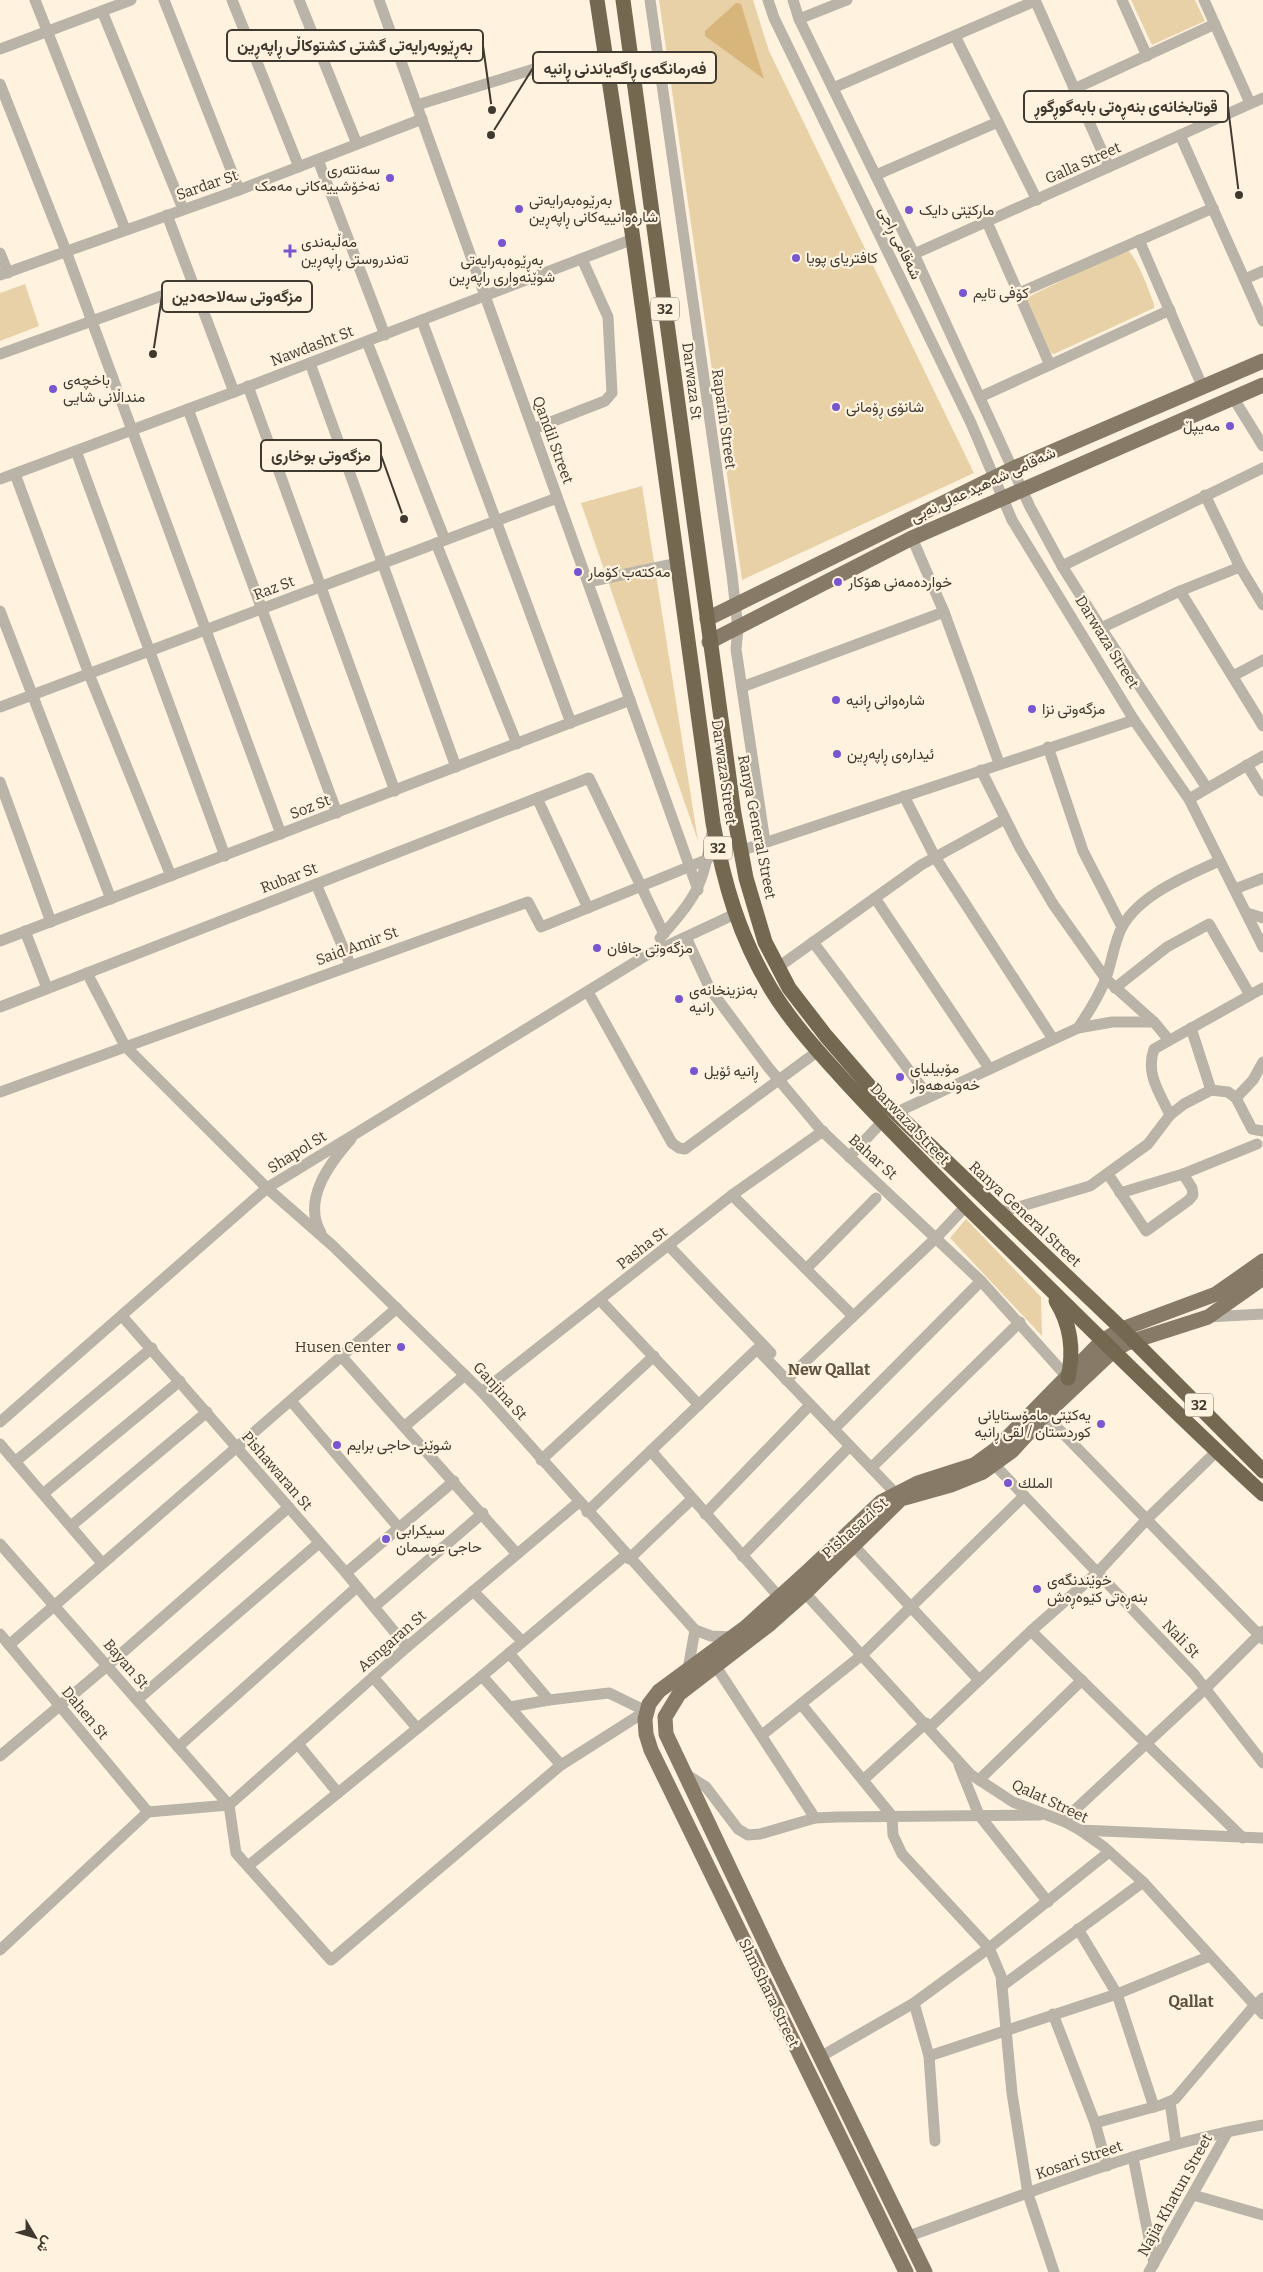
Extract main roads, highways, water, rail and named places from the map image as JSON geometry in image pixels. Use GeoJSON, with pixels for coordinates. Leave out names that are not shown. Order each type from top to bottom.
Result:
{"type":"FeatureCollection","features":[{"type":"Feature","properties":{"kind":"highway","name":"Darwaza Street"},"geometry":{"type":"LineString","coordinates":[[597,0],[633,239],[714,823],[724,879],[735,914],[755,961],[771,988],[818,1052],[882,1122],[1107,1346],[1216,1452],[1263,1494]]}},
{"type":"Feature","properties":{"kind":"highway","name":"Darwaza St"},"geometry":{"type":"LineString","coordinates":[[623,0],[706,619]]}},
{"type":"Feature","properties":{"kind":"highway","name":"Ranya General Street"},"geometry":{"type":"LineString","coordinates":[[706,619],[740,851],[758,923],[777,968],[789,988],[859,1076],[895,1113],[1122,1329],[1263,1471]]}},
{"type":"Feature","properties":{"kind":"highway"},"geometry":{"type":"LineString","coordinates":[[1046,1285],[1059,1305],[1068,1328],[1072,1353],[1068,1378]]}},
{"type":"Feature","properties":{"kind":"main road","name":"شەقامی شەهید عەلی نەبی"},"geometry":{"type":"LineString","coordinates":[[706,619],[736,606],[1014,468],[1204,388],[1263,361]]}},
{"type":"Feature","properties":{"kind":"main road","name":"شەقامی شەهید عەلی نەبی"},"geometry":{"type":"LineString","coordinates":[[709,642],[738,629],[912,538],[1263,386]]}},
{"type":"Feature","properties":{"kind":"main road","name":"Pishasazi St"},"geometry":{"type":"LineString","coordinates":[[990,1460],[1012,1451],[1122,1329],[1216,1294],[1263,1261]]}},
{"type":"Feature","properties":{"kind":"main road","name":"Pishasazi St"},"geometry":{"type":"LineString","coordinates":[[646,1711],[659,1691],[733,1637],[780,1598],[872,1509],[898,1496],[951,1485],[983,1472],[990,1460],[1068,1378],[1107,1346],[1134,1341],[1208,1317],[1263,1278]]}},
{"type":"Feature","properties":{"kind":"main road","name":"Pishasazi St"},"geometry":{"type":"LineString","coordinates":[[665,1717],[678,1694],[806,1593],[854,1546],[898,1496]]}},
{"type":"Feature","properties":{"kind":"main road"},"geometry":{"type":"LineString","coordinates":[[646,1711],[665,1717]]}},
{"type":"Feature","properties":{"kind":"main road","name":"ShmShara Street"},"geometry":{"type":"LineString","coordinates":[[646,1711],[646,1734],[651,1750],[906,2272]]}},
{"type":"Feature","properties":{"kind":"main road","name":"ShmShara Street"},"geometry":{"type":"LineString","coordinates":[[665,1717],[666,1734],[684,1773],[925,2272]]}},
{"type":"Feature","properties":{"kind":"main road"},"geometry":{"type":"LineString","coordinates":[[868,2196],[884,2188]]}},
{"type":"Feature","properties":{"kind":"main road"},"geometry":{"type":"LineString","coordinates":[[879,2219],[896,2211]]}},
{"type":"Feature","properties":{"kind":"place","name":"بەڕێوبەرایەتی گشتی کشتوکاڵی ڕاپەڕین"},"geometry":{"type":"Point","coordinates":[492,110]}},
{"type":"Feature","properties":{"kind":"place","name":"فەرمانگەی ڕاگەیاندنی ڕانیە"},"geometry":{"type":"Point","coordinates":[491,135]}},
{"type":"Feature","properties":{"kind":"place","name":"سەنتەری نەخۆشییەکانی مەمک"},"geometry":{"type":"Point","coordinates":[390,178]}},
{"type":"Feature","properties":{"kind":"place","name":"قوتابخانەی بنەڕەتی بابەگوڕگوڕ"},"geometry":{"type":"Point","coordinates":[1239,195]}},
{"type":"Feature","properties":{"kind":"place","name":"بەڕێوەبەرایەتی شارەوانییەکانی ڕاپەڕین"},"geometry":{"type":"Point","coordinates":[519,209]}},
{"type":"Feature","properties":{"kind":"place","name":"مارکێتی دایک"},"geometry":{"type":"Point","coordinates":[909,210]}},
{"type":"Feature","properties":{"kind":"place","name":"بەڕێوەبەرایەتی شوێنەواری راپەڕین"},"geometry":{"type":"Point","coordinates":[502,243]}},
{"type":"Feature","properties":{"kind":"place","name":"مەڵبەندی تەندروستی ڕاپەڕین"},"geometry":{"type":"Point","coordinates":[290,251]}},
{"type":"Feature","properties":{"kind":"place","name":"کافتریای پویا"},"geometry":{"type":"Point","coordinates":[796,258]}},
{"type":"Feature","properties":{"kind":"place","name":"کۆفی تایم"},"geometry":{"type":"Point","coordinates":[963,293]}},
{"type":"Feature","properties":{"kind":"place","name":"مزگەوتی سەلاحەدین"},"geometry":{"type":"Point","coordinates":[153,354]}},
{"type":"Feature","properties":{"kind":"place","name":"باخچەی منداڵانی شایی"},"geometry":{"type":"Point","coordinates":[53,389]}},
{"type":"Feature","properties":{"kind":"place","name":"شانۆی ڕۆمانی"},"geometry":{"type":"Point","coordinates":[836,407]}},
{"type":"Feature","properties":{"kind":"place","name":"مەیپڵ"},"geometry":{"type":"Point","coordinates":[1230,426]}},
{"type":"Feature","properties":{"kind":"place","name":"مزگەوتی بوخاری"},"geometry":{"type":"Point","coordinates":[404,519]}},
{"type":"Feature","properties":{"kind":"place","name":"مەکتەب کۆمار"},"geometry":{"type":"Point","coordinates":[578,572]}},
{"type":"Feature","properties":{"kind":"place","name":"خواردەمەنی هۆکار"},"geometry":{"type":"Point","coordinates":[838,582]}},
{"type":"Feature","properties":{"kind":"place","name":"شارەوانی ڕانیە"},"geometry":{"type":"Point","coordinates":[836,700]}},
{"type":"Feature","properties":{"kind":"place","name":"مزگەوتی نزا"},"geometry":{"type":"Point","coordinates":[1032,709]}},
{"type":"Feature","properties":{"kind":"place","name":"ئیدارەی ڕاپەڕین"},"geometry":{"type":"Point","coordinates":[837,754]}},
{"type":"Feature","properties":{"kind":"place","name":"مزگەوتی جافان"},"geometry":{"type":"Point","coordinates":[597,948]}},
{"type":"Feature","properties":{"kind":"place","name":"بەنزینخانەی رانیە"},"geometry":{"type":"Point","coordinates":[679,999]}},
{"type":"Feature","properties":{"kind":"place","name":"ڕانیە ئۆیل"},"geometry":{"type":"Point","coordinates":[694,1071]}},
{"type":"Feature","properties":{"kind":"place","name":"مۆبیلیای خەونەهەوار"},"geometry":{"type":"Point","coordinates":[900,1077]}},
{"type":"Feature","properties":{"kind":"place","name":"Husen Center"},"geometry":{"type":"Point","coordinates":[401,1347]}},
{"type":"Feature","properties":{"kind":"place","name":"یەکێتی مامۆستایانی کوردستان / لقی ڕانیە"},"geometry":{"type":"Point","coordinates":[1101,1424]}},
{"type":"Feature","properties":{"kind":"place","name":"شوێنی حاجی برایم"},"geometry":{"type":"Point","coordinates":[337,1445]}},
{"type":"Feature","properties":{"kind":"place","name":"الملك"},"geometry":{"type":"Point","coordinates":[1008,1483]}},
{"type":"Feature","properties":{"kind":"place","name":"سیکرابی حاجی عوسمان"},"geometry":{"type":"Point","coordinates":[386,1539]}},
{"type":"Feature","properties":{"kind":"place","name":"خوێندنگەی بنەڕەتی کێوەڕەش"},"geometry":{"type":"Point","coordinates":[1037,1589]}},
{"type":"Feature","properties":{"kind":"district","name":"New Qallat"},"geometry":{"type":"Point","coordinates":[829,1369]}},
{"type":"Feature","properties":{"kind":"district","name":"Qallat"},"geometry":{"type":"Point","coordinates":[1191,2001]}}]}
